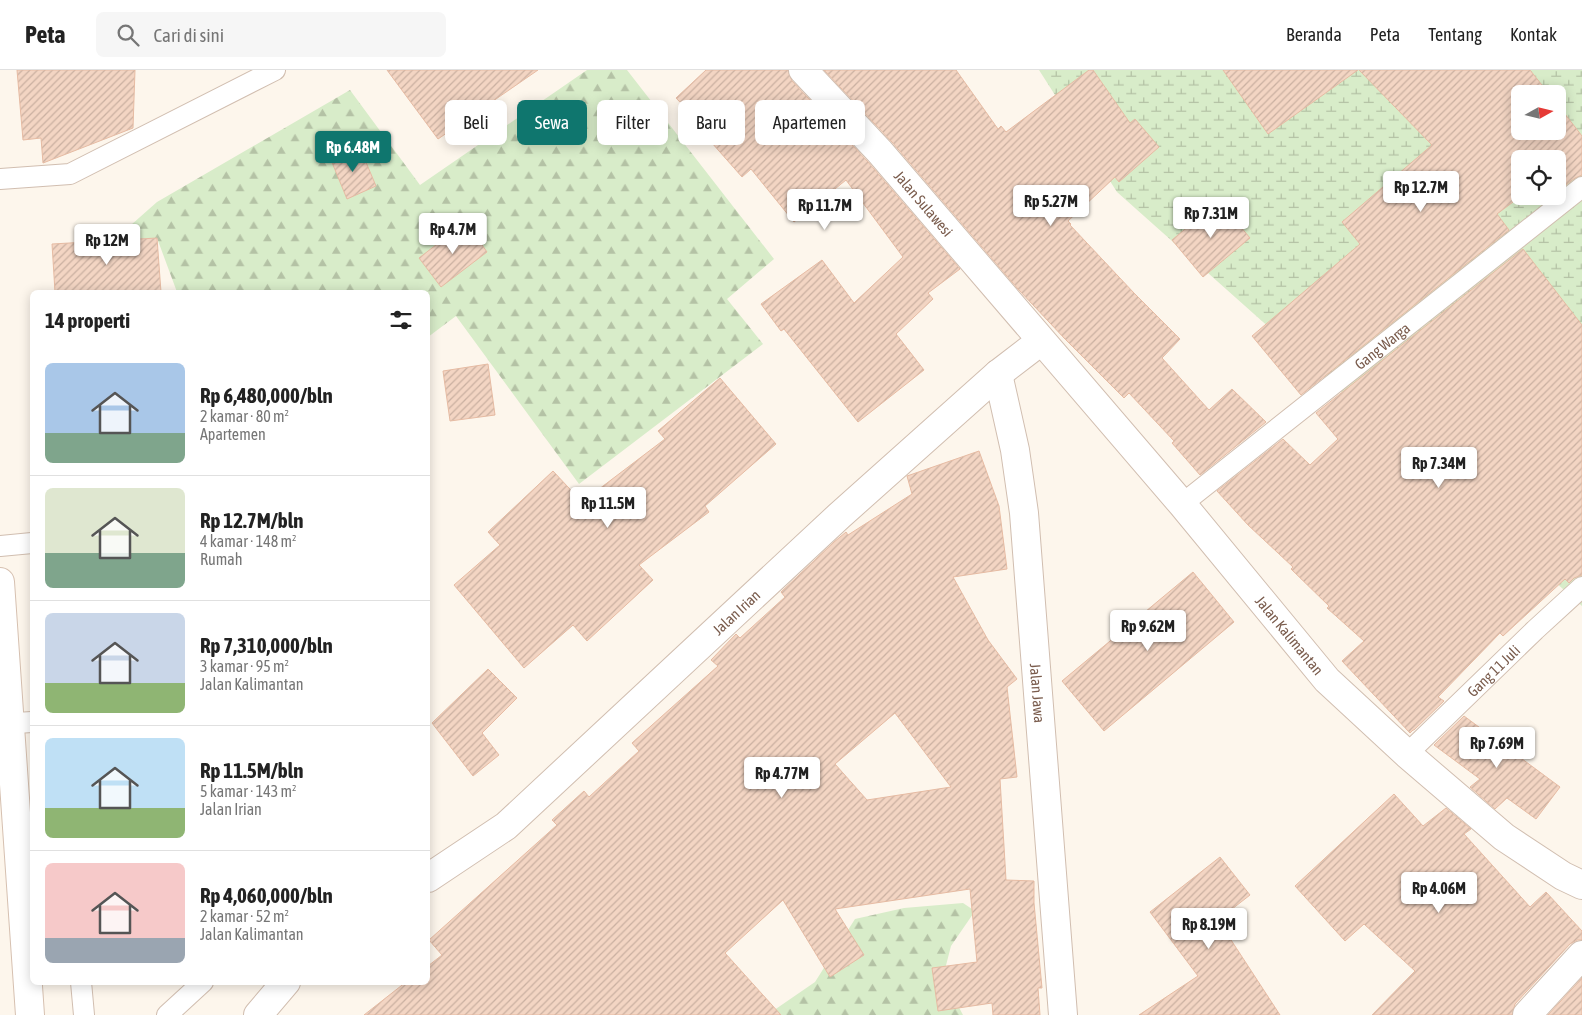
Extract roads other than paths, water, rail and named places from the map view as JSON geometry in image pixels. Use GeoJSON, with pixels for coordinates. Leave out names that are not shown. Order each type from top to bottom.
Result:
{"type":"FeatureCollection","features":[{"type":"Feature","properties":{"kind":"street","name":"Jalan Sulawesi"},"geometry":{"type":"LineString","coordinates":[[803,70],[880,152],[1042,341]]}},
{"type":"Feature","properties":{"kind":"street","name":"Jalan Irian"},"geometry":{"type":"LineString","coordinates":[[430,877],[506,826],[839,516],[998,374],[1042,341]]}},
{"type":"Feature","properties":{"kind":"street","name":"Jalan Kalimantan"},"geometry":{"type":"LineString","coordinates":[[1042,341],[1182,504],[1327,680],[1406,754],[1504,837],[1563,876],[1582,885]]}},
{"type":"Feature","properties":{"kind":"street","name":"Jalan Jawa"},"geometry":{"type":"LineString","coordinates":[[998,374],[1015,450],[1024,513],[1063,1015]]}},
{"type":"Feature","properties":{"kind":"street"},"geometry":{"type":"LineString","coordinates":[[0,582],[14,723],[29,944],[30,1015]]}},
{"type":"Feature","properties":{"kind":"street"},"geometry":{"type":"LineString","coordinates":[[1527,1015],[1582,955]]}},
{"type":"Feature","properties":{"kind":"street"},"geometry":{"type":"LineString","coordinates":[[258,1015],[281,985]]}},
{"type":"Feature","properties":{"kind":"lane"},"geometry":{"type":"LineString","coordinates":[[0,179],[70,174],[275,70]]}},
{"type":"Feature","properties":{"kind":"lane","name":"Gang Warga"},"geometry":{"type":"LineString","coordinates":[[1182,504],[1582,187]]}},
{"type":"Feature","properties":{"kind":"lane"},"geometry":{"type":"LineString","coordinates":[[0,546],[30,543]]}},
{"type":"Feature","properties":{"kind":"lane","name":"Gang 11 Juli"},"geometry":{"type":"LineString","coordinates":[[1406,754],[1535,630],[1582,588]]}},
{"type":"Feature","properties":{"kind":"lane"},"geometry":{"type":"LineString","coordinates":[[81,985],[84,1015]]}},
{"type":"Feature","properties":{"kind":"lane"},"geometry":{"type":"LineString","coordinates":[[167,1015],[200,985]]}}]}
